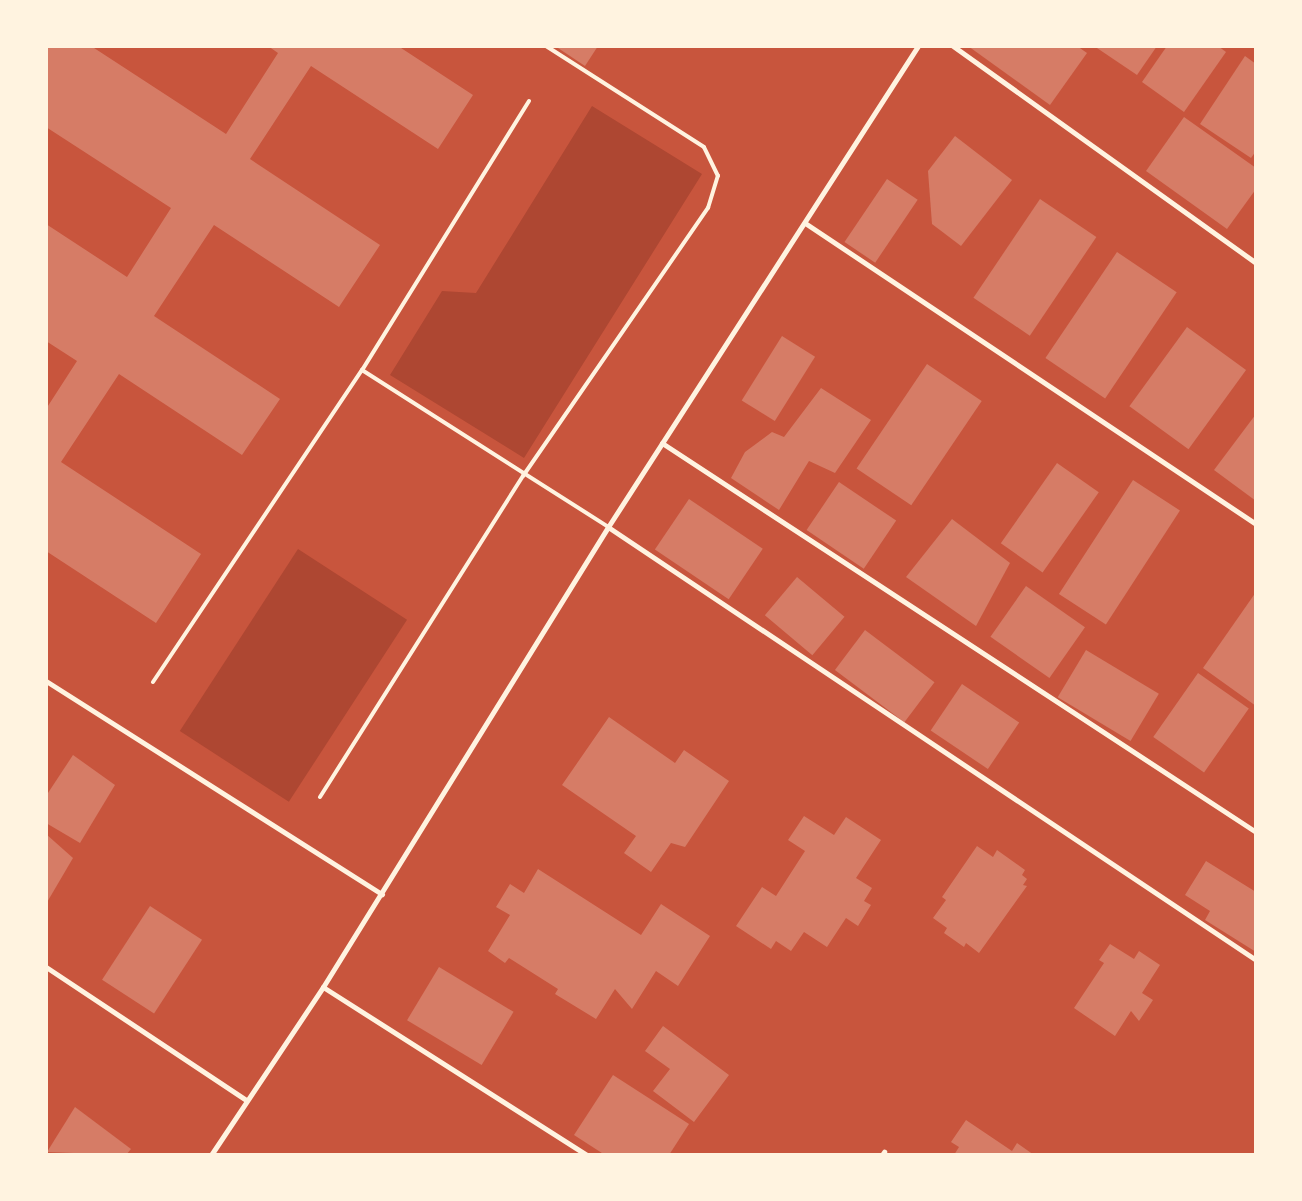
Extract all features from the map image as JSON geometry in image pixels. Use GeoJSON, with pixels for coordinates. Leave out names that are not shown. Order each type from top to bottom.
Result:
{"type":"FeatureCollection","features":[{"type":"Feature","properties":{"kind":"street"},"geometry":{"type":"LineString","coordinates":[[211,1155],[323,987],[608,527],[918,46]]}},
{"type":"Feature","properties":{"kind":"street"},"geometry":{"type":"LineString","coordinates":[[953,46],[1256,263]]}},
{"type":"Feature","properties":{"kind":"street"},"geometry":{"type":"LineString","coordinates":[[805,223],[1256,524]]}},
{"type":"Feature","properties":{"kind":"street"},"geometry":{"type":"LineString","coordinates":[[662,443],[1256,832]]}},
{"type":"Feature","properties":{"kind":"street"},"geometry":{"type":"LineString","coordinates":[[608,527],[1256,960]]}},
{"type":"Feature","properties":{"kind":"street"},"geometry":{"type":"LineString","coordinates":[[46,681],[382,894]]}},
{"type":"Feature","properties":{"kind":"street"},"geometry":{"type":"LineString","coordinates":[[46,967],[246,1100]]}},
{"type":"Feature","properties":{"kind":"street"},"geometry":{"type":"LineString","coordinates":[[323,987],[588,1155]]}},
{"type":"Feature","properties":{"kind":"lane"},"geometry":{"type":"LineString","coordinates":[[320,797],[523,476],[708,208],[718,176],[704,146],[546,46]]}},
{"type":"Feature","properties":{"kind":"lane"},"geometry":{"type":"LineString","coordinates":[[152,682],[362,370],[529,101]]}},
{"type":"Feature","properties":{"kind":"lane"},"geometry":{"type":"LineString","coordinates":[[362,370],[523,476],[608,527]]}},
{"type":"Feature","properties":{"kind":"shaded area"},"geometry":{"type":"Polygon","coordinates":[[[592,106],[702,174],[524,458],[390,375],[442,291],[476,293],[592,106]]]}},
{"type":"Feature","properties":{"kind":"shaded area"},"geometry":{"type":"Polygon","coordinates":[[[298,549],[407,620],[289,802],[180,731],[298,549]]]}},
{"type":"Feature","properties":{"kind":"building"},"geometry":{"type":"Polygon","coordinates":[[[46,46],[91,46],[226,134],[278,53],[268,46],[398,46],[473,95],[438,149],[311,66],[250,159],[380,245],[339,307],[214,225],[154,316],[280,399],[242,455],[119,374],[61,462],[201,554],[156,623],[46,551],[46,409],[77,361],[46,341],[46,224],[127,277],[171,208],[46,127],[46,46]]]}},
{"type":"Feature","properties":{"kind":"building"},"geometry":{"type":"Polygon","coordinates":[[[555,46],[598,46],[585,66],[555,46]]]}},
{"type":"Feature","properties":{"kind":"building"},"geometry":{"type":"Polygon","coordinates":[[[968,46],[1077,46],[1087,53],[1050,105],[968,46]]]}},
{"type":"Feature","properties":{"kind":"building"},"geometry":{"type":"Polygon","coordinates":[[[1094,46],[1157,46],[1137,75],[1094,46]]]}},
{"type":"Feature","properties":{"kind":"building"},"geometry":{"type":"Polygon","coordinates":[[[1167,46],[1218,46],[1226,52],[1184,112],[1142,82],[1167,46]]]}},
{"type":"Feature","properties":{"kind":"building"},"geometry":{"type":"Polygon","coordinates":[[[1245,56],[1256,64],[1256,151],[1251,158],[1200,124],[1245,56]]]}},
{"type":"Feature","properties":{"kind":"building"},"geometry":{"type":"Polygon","coordinates":[[[1184,117],[1256,168],[1256,189],[1227,229],[1146,171],[1184,117]]]}},
{"type":"Feature","properties":{"kind":"building"},"geometry":{"type":"Polygon","coordinates":[[[955,136],[1012,180],[961,246],[932,224],[928,171],[955,136]]]}},
{"type":"Feature","properties":{"kind":"building"},"geometry":{"type":"Polygon","coordinates":[[[887,179],[918,200],[875,263],[845,242],[887,179]]]}},
{"type":"Feature","properties":{"kind":"building"},"geometry":{"type":"Polygon","coordinates":[[[1040,199],[1096,237],[1030,336],[973,298],[1040,199]]]}},
{"type":"Feature","properties":{"kind":"building"},"geometry":{"type":"Polygon","coordinates":[[[1117,252],[1177,292],[1105,398],[1045,358],[1117,252]]]}},
{"type":"Feature","properties":{"kind":"building"},"geometry":{"type":"Polygon","coordinates":[[[1187,327],[1246,370],[1188,449],[1129,406],[1187,327]]]}},
{"type":"Feature","properties":{"kind":"building"},"geometry":{"type":"Polygon","coordinates":[[[782,336],[815,357],[775,421],[742,400],[782,336]]]}},
{"type":"Feature","properties":{"kind":"building"},"geometry":{"type":"Polygon","coordinates":[[[927,364],[982,401],[911,505],[857,468],[927,364]]]}},
{"type":"Feature","properties":{"kind":"building"},"geometry":{"type":"Polygon","coordinates":[[[821,388],[871,420],[835,473],[809,461],[779,510],[731,478],[745,452],[772,432],[784,437],[821,388]]]}},
{"type":"Feature","properties":{"kind":"building"},"geometry":{"type":"Polygon","coordinates":[[[1256,414],[1256,501],[1214,470],[1256,414]]]}},
{"type":"Feature","properties":{"kind":"building"},"geometry":{"type":"Polygon","coordinates":[[[1057,463],[1099,492],[1043,573],[1001,543],[1057,463]]]}},
{"type":"Feature","properties":{"kind":"building"},"geometry":{"type":"Polygon","coordinates":[[[1133,480],[1180,510],[1106,625],[1059,594],[1133,480]]]}},
{"type":"Feature","properties":{"kind":"building"},"geometry":{"type":"Polygon","coordinates":[[[839,482],[896,521],[864,569],[807,530],[839,482]]]}},
{"type":"Feature","properties":{"kind":"building"},"geometry":{"type":"Polygon","coordinates":[[[689,499],[763,549],[729,599],[655,550],[689,499]]]}},
{"type":"Feature","properties":{"kind":"building"},"geometry":{"type":"Polygon","coordinates":[[[952,519],[1010,563],[976,626],[906,577],[952,519]]]}},
{"type":"Feature","properties":{"kind":"building"},"geometry":{"type":"Polygon","coordinates":[[[797,577],[844,617],[812,655],[765,615],[797,577]]]}},
{"type":"Feature","properties":{"kind":"building"},"geometry":{"type":"Polygon","coordinates":[[[1026,586],[1085,627],[1049,678],[990,637],[1026,586]]]}},
{"type":"Feature","properties":{"kind":"building"},"geometry":{"type":"Polygon","coordinates":[[[1256,592],[1256,706],[1203,668],[1256,592]]]}},
{"type":"Feature","properties":{"kind":"building"},"geometry":{"type":"Polygon","coordinates":[[[865,630],[934,682],[904,722],[835,670],[865,630]]]}},
{"type":"Feature","properties":{"kind":"building"},"geometry":{"type":"Polygon","coordinates":[[[1086,650],[1159,694],[1131,741],[1058,697],[1086,650]]]}},
{"type":"Feature","properties":{"kind":"building"},"geometry":{"type":"Polygon","coordinates":[[[1198,673],[1249,709],[1204,772],[1153,737],[1198,673]]]}},
{"type":"Feature","properties":{"kind":"building"},"geometry":{"type":"Polygon","coordinates":[[[962,684],[1019,723],[988,769],[931,730],[962,684]]]}},
{"type":"Feature","properties":{"kind":"building"},"geometry":{"type":"Polygon","coordinates":[[[609,717],[675,763],[684,750],[729,781],[685,847],[671,843],[651,872],[624,853],[636,836],[562,785],[609,717]]]}},
{"type":"Feature","properties":{"kind":"building"},"geometry":{"type":"Polygon","coordinates":[[[73,755],[115,785],[80,843],[46,823],[46,796],[73,755]]]}},
{"type":"Feature","properties":{"kind":"building"},"geometry":{"type":"Polygon","coordinates":[[[804,816],[834,835],[846,817],[881,840],[856,878],[872,888],[864,901],[871,905],[858,926],[846,918],[827,947],[804,932],[791,951],[776,941],[771,949],[736,926],[762,887],[776,896],[805,851],[788,840],[804,816]]]}},
{"type":"Feature","properties":{"kind":"building"},"geometry":{"type":"Polygon","coordinates":[[[46,834],[73,858],[46,904],[46,834]]]}},
{"type":"Feature","properties":{"kind":"building"},"geometry":{"type":"Polygon","coordinates":[[[977,846],[993,857],[997,850],[1025,870],[1022,875],[1027,879],[1023,885],[1027,886],[979,953],[966,943],[964,947],[944,933],[947,928],[933,918],[946,900],[942,897],[977,846]]]}},
{"type":"Feature","properties":{"kind":"building"},"geometry":{"type":"Polygon","coordinates":[[[1206,861],[1256,892],[1256,952],[1205,920],[1210,911],[1185,895],[1206,861]]]}},
{"type":"Feature","properties":{"kind":"building"},"geometry":{"type":"Polygon","coordinates":[[[538,869],[641,935],[661,904],[710,936],[678,986],[656,971],[632,1009],[615,989],[596,1019],[555,994],[558,989],[509,958],[505,963],[488,951],[510,915],[496,907],[510,884],[524,893],[538,869]]]}},
{"type":"Feature","properties":{"kind":"building"},"geometry":{"type":"Polygon","coordinates":[[[150,906],[202,940],[154,1014],[102,980],[150,906]]]}},
{"type":"Feature","properties":{"kind":"building"},"geometry":{"type":"Polygon","coordinates":[[[1110,944],[1134,959],[1139,951],[1160,965],[1142,993],[1153,1000],[1139,1021],[1131,1011],[1115,1036],[1074,1008],[1104,963],[1099,960],[1110,944]]]}},
{"type":"Feature","properties":{"kind":"building"},"geometry":{"type":"Polygon","coordinates":[[[439,967],[514,1012],[482,1065],[407,1020],[439,967]]]}},
{"type":"Feature","properties":{"kind":"building"},"geometry":{"type":"Polygon","coordinates":[[[663,1026],[729,1075],[694,1122],[653,1091],[670,1069],[645,1051],[663,1026]]]}},
{"type":"Feature","properties":{"kind":"building"},"geometry":{"type":"Polygon","coordinates":[[[613,1075],[689,1124],[669,1155],[605,1155],[574,1135],[613,1075]]]}},
{"type":"Feature","properties":{"kind":"building"},"geometry":{"type":"Polygon","coordinates":[[[75,1107],[131,1149],[126,1155],[47,1152],[75,1107]]]}},
{"type":"Feature","properties":{"kind":"building"},"geometry":{"type":"Polygon","coordinates":[[[966,1120],[1012,1151],[1017,1143],[1034,1155],[954,1155],[959,1147],[951,1142],[966,1120]]]}}]}
